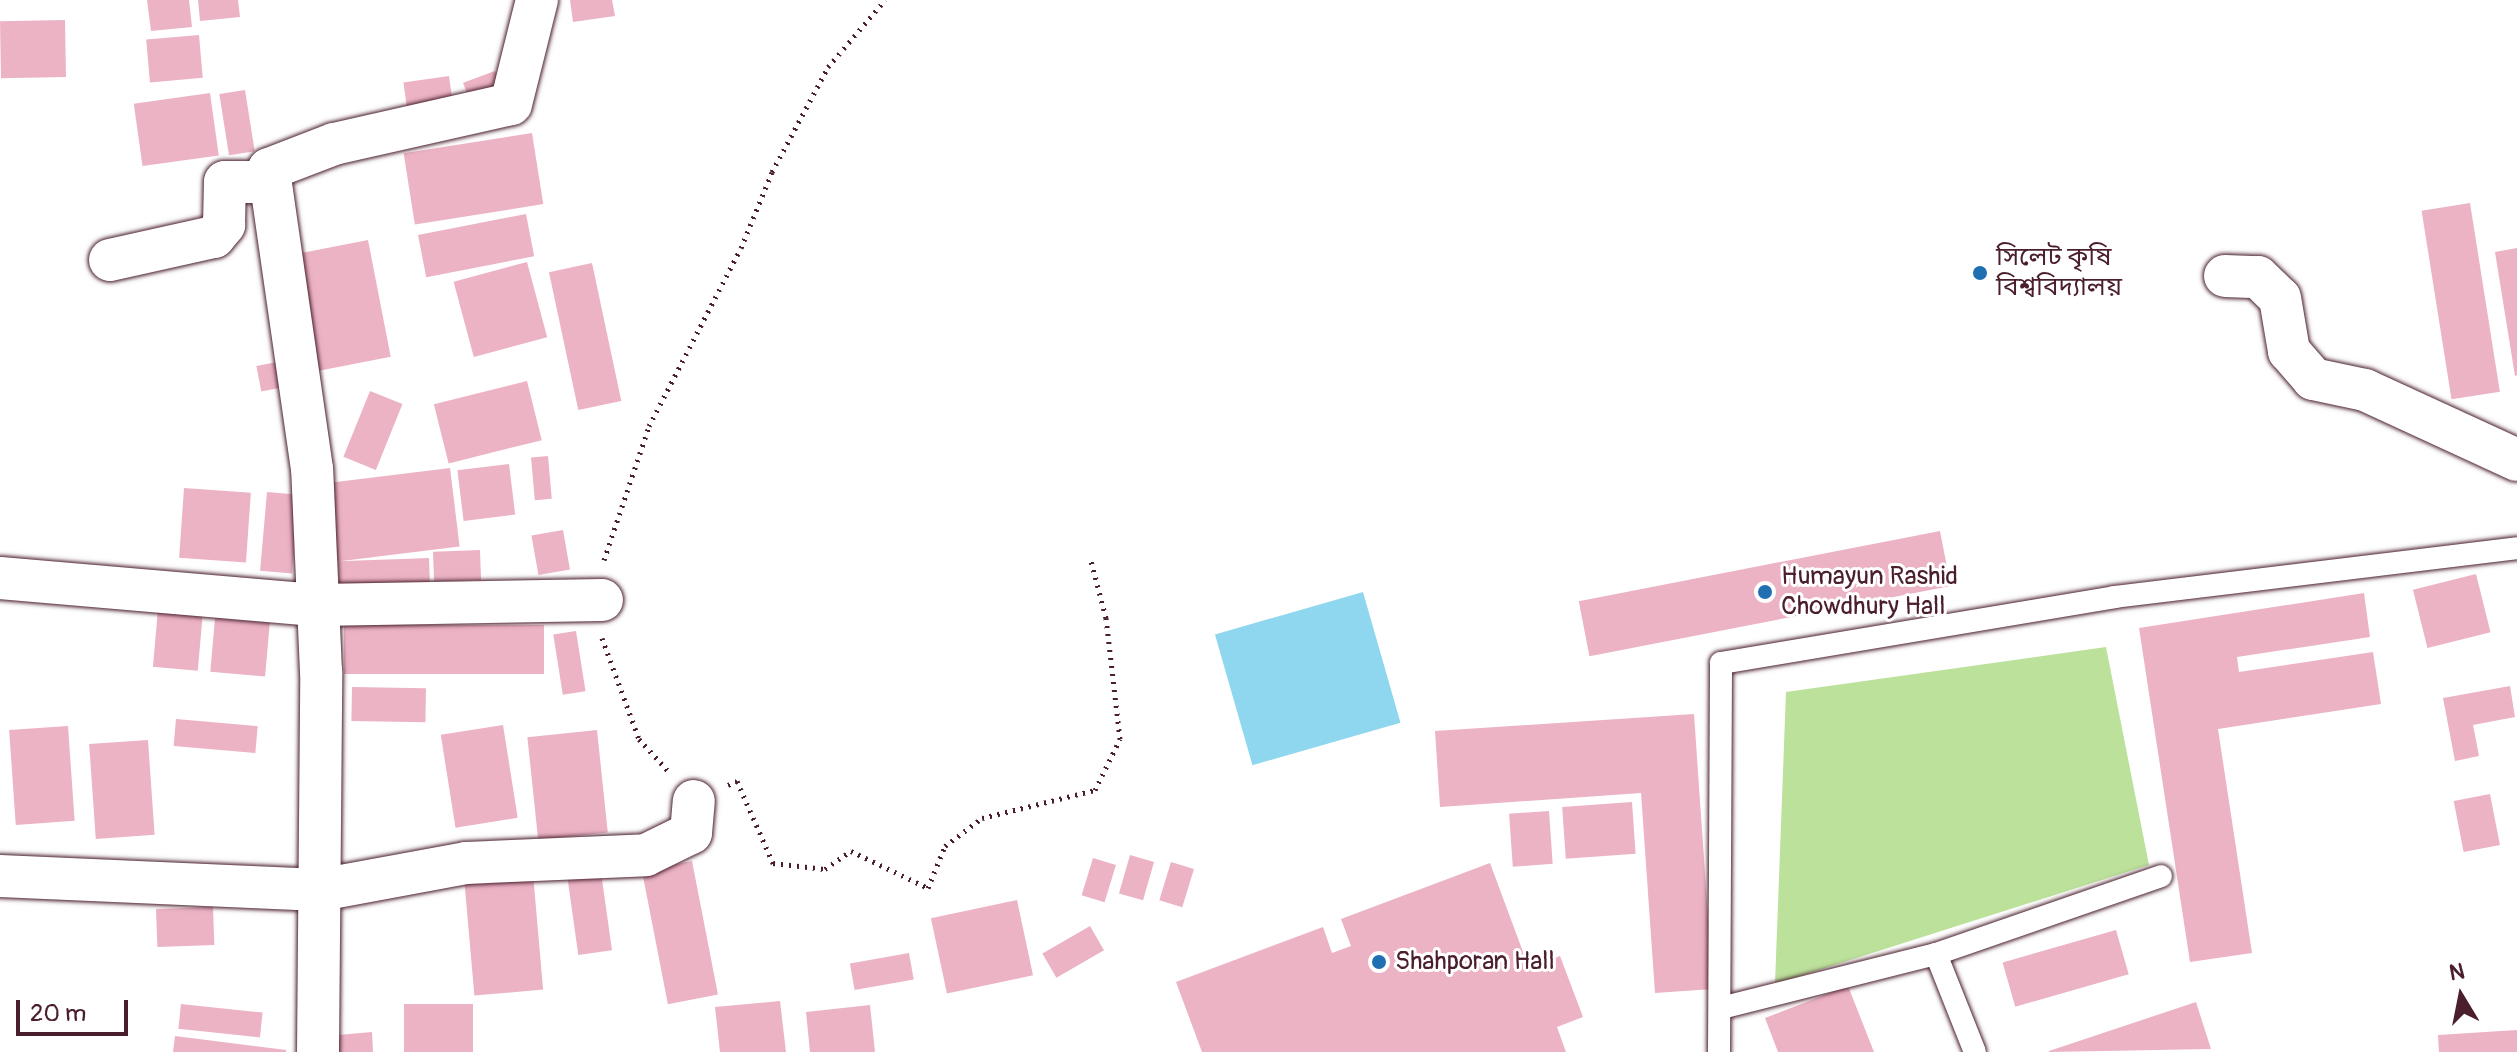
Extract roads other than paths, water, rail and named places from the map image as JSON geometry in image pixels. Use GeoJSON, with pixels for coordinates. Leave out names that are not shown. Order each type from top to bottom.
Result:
{"type":"FeatureCollection","features":[{"type":"Feature","properties":{"kind":"street"},"geometry":{"type":"LineString","coordinates":[[318,1052],[318,605],[312,469],[269,169],[334,144],[511,104],[537,0]]}},
{"type":"Feature","properties":{"kind":"street"},"geometry":{"type":"LineString","coordinates":[[110,260],[214,237],[224,225],[225,182],[271,182]]}},
{"type":"Feature","properties":{"kind":"street"},"geometry":{"type":"LineString","coordinates":[[2225,276],[2258,277],[2280,298],[2289,351],[2313,379],[2365,390],[2517,460]]}},
{"type":"Feature","properties":{"kind":"street"},"geometry":{"type":"LineString","coordinates":[[0,578],[318,605],[602,600]]}},
{"type":"Feature","properties":{"kind":"street"},"geometry":{"type":"LineString","coordinates":[[0,876],[320,890],[466,863],[646,855],[691,833],[694,801]]}},
{"type":"Feature","properties":{"kind":"lane"},"geometry":{"type":"LineString","coordinates":[[1719,1052],[1721,663],[2114,597],[2517,548]]}},
{"type":"Feature","properties":{"kind":"lane"},"geometry":{"type":"LineString","coordinates":[[1721,1008],[1936,954],[2161,876]]}},
{"type":"Feature","properties":{"kind":"lane"},"geometry":{"type":"LineString","coordinates":[[1936,954],[1975,1052]]}},
{"type":"Feature","properties":{"kind":"water"},"geometry":{"type":"Polygon","coordinates":[[[1363,592],[1400,723],[1252,765],[1215,634],[1363,592]]]}},
{"type":"Feature","properties":{"kind":"place","name":"সিলেট কৃষি বিশ্ববিদ্যালয়"},"geometry":{"type":"Point","coordinates":[1980,273]}},
{"type":"Feature","properties":{"kind":"place","name":"Humayun Rashid Chowdhury Hall"},"geometry":{"type":"Point","coordinates":[1765,592]}},
{"type":"Feature","properties":{"kind":"place","name":"Shahporan Hall"},"geometry":{"type":"Point","coordinates":[1379,962]}}]}
